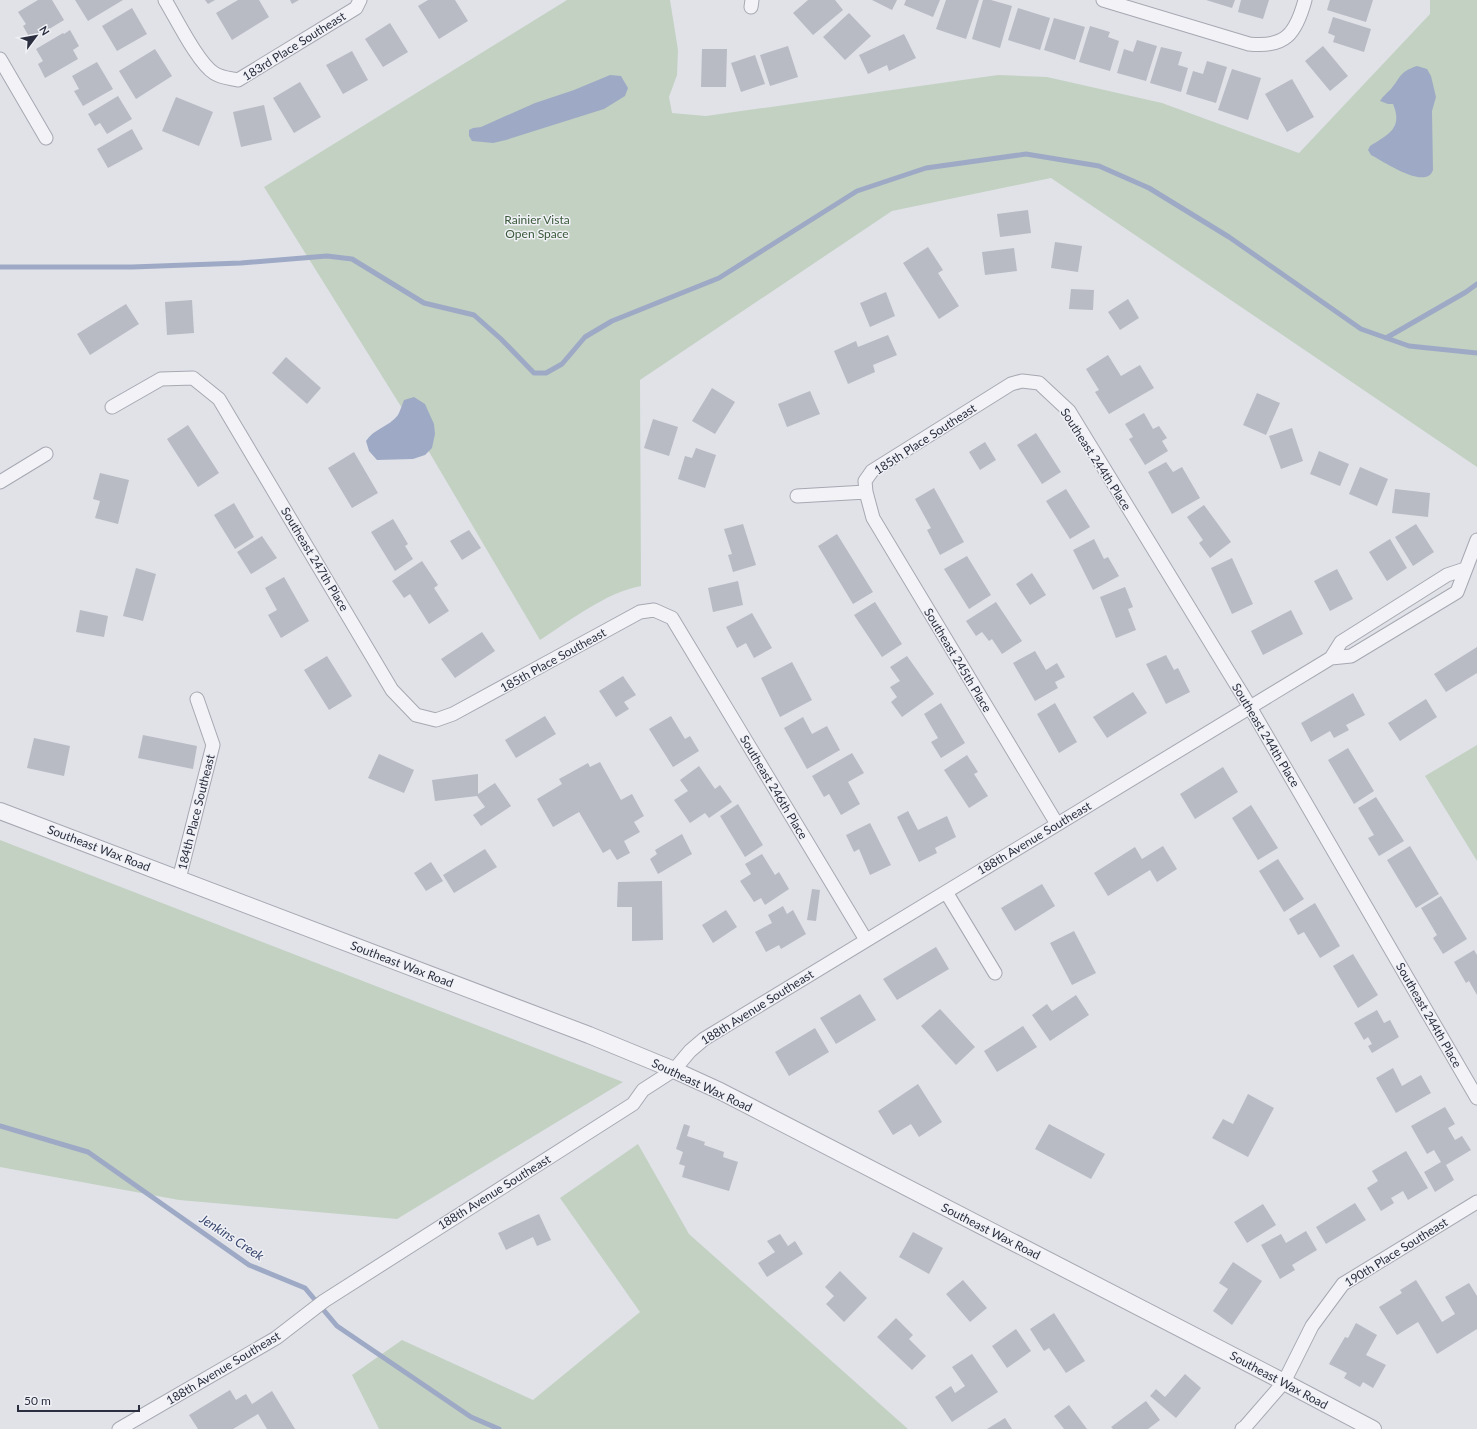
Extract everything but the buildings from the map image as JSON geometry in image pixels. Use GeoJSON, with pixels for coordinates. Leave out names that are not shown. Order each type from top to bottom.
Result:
{"type":"FeatureCollection","features":[{"type":"Feature","properties":{"kind":"street","name":"183rd Place Southeast"},"geometry":{"type":"LineString","coordinates":[[165,0],[202,61],[214,73],[223,77],[238,80],[356,8],[360,0]]}},
{"type":"Feature","properties":{"kind":"street"},"geometry":{"type":"LineString","coordinates":[[1103,0],[1249,44],[1260,45],[1271,45],[1288,35],[1300,19],[1305,0]]}},
{"type":"Feature","properties":{"kind":"street"},"geometry":{"type":"LineString","coordinates":[[0,59],[46,138]]}},
{"type":"Feature","properties":{"kind":"street","name":"Southeast 247th Place"},"geometry":{"type":"LineString","coordinates":[[112,407],[162,379],[193,378],[220,399],[392,690],[416,715]]}},
{"type":"Feature","properties":{"kind":"street","name":"185th Place Southeast"},"geometry":{"type":"LineString","coordinates":[[866,492],[865,481],[872,471],[1011,384],[1022,381],[1040,383]]}},
{"type":"Feature","properties":{"kind":"street","name":"Southeast 244th Place"},"geometry":{"type":"LineString","coordinates":[[1040,383],[1069,412],[1250,707],[1477,1098]]}},
{"type":"Feature","properties":{"kind":"street"},"geometry":{"type":"LineString","coordinates":[[0,482],[46,454]]}},
{"type":"Feature","properties":{"kind":"street"},"geometry":{"type":"LineString","coordinates":[[797,496],[866,492]]}},
{"type":"Feature","properties":{"kind":"street","name":"Southeast 245th Place"},"geometry":{"type":"LineString","coordinates":[[866,492],[873,518],[1057,824]]}},
{"type":"Feature","properties":{"kind":"street","name":"188th Avenue Southeast"},"geometry":{"type":"LineString","coordinates":[[119,1429],[276,1338],[319,1304],[633,1104],[643,1090],[674,1070],[690,1051],[704,1039],[1331,658],[1351,656],[1457,592],[1477,540]]}},
{"type":"Feature","properties":{"kind":"street","name":"188th Avenue Southeast"},"geometry":{"type":"LineString","coordinates":[[1331,658],[1340,642],[1448,575],[1465,569]]}},
{"type":"Feature","properties":{"kind":"street","name":"185th Place Southeast"},"geometry":{"type":"LineString","coordinates":[[416,715],[436,720],[453,714],[640,612],[654,610],[672,618],[683,634]]}},
{"type":"Feature","properties":{"kind":"street","name":"Southeast 246th Place"},"geometry":{"type":"LineString","coordinates":[[683,634],[866,940]]}},
{"type":"Feature","properties":{"kind":"street","name":"184th Place Southeast"},"geometry":{"type":"LineString","coordinates":[[179,879],[213,746],[197,699]]}},
{"type":"Feature","properties":{"kind":"street","name":"Southeast Wax Road"},"geometry":{"type":"LineString","coordinates":[[0,811],[589,1035],[674,1070],[720,1091],[1373,1429]]}},
{"type":"Feature","properties":{"kind":"street"},"geometry":{"type":"LineString","coordinates":[[946,892],[995,973]]}},
{"type":"Feature","properties":{"kind":"street","name":"190th Place Southeast"},"geometry":{"type":"LineString","coordinates":[[1242,1429],[1284,1382],[1312,1326],[1343,1284],[1477,1202]]}},
{"type":"Feature","properties":{"kind":"green space","name":"Rainier Vista Open Space"},"geometry":{"type":"Polygon","coordinates":[[[567,0],[670,0],[678,50],[677,75],[669,97],[672,113],[706,116],[998,75],[1047,77],[1162,103],[1299,153],[1430,14],[1430,0],[1477,0],[1477,467],[1051,178],[892,211],[640,380],[641,586],[601,601],[540,640],[425,445],[264,187],[567,0]]]}},
{"type":"Feature","properties":{"kind":"green space"},"geometry":{"type":"Polygon","coordinates":[[[1477,745],[1477,861],[1425,776],[1477,745]]]}},
{"type":"Feature","properties":{"kind":"green space"},"geometry":{"type":"Polygon","coordinates":[[[0,840],[623,1082],[397,1219],[179,1200],[0,1167],[0,840]]]}},
{"type":"Feature","properties":{"kind":"green space"},"geometry":{"type":"Polygon","coordinates":[[[638,1144],[689,1234],[908,1429],[379,1429],[352,1375],[402,1340],[533,1400],[640,1312],[560,1198],[638,1144]]]}},
{"type":"Feature","properties":{"kind":"water"},"geometry":{"type":"Polygon","coordinates":[[[1417,66],[1427,69],[1431,76],[1436,97],[1432,111],[1433,170],[1429,176],[1422,177],[1413,176],[1394,168],[1371,155],[1368,150],[1370,146],[1388,134],[1395,125],[1396,112],[1393,104],[1380,101],[1401,75],[1407,70],[1417,66]]]}},
{"type":"Feature","properties":{"kind":"water"},"geometry":{"type":"Polygon","coordinates":[[[610,75],[621,76],[628,88],[625,96],[604,109],[493,143],[472,141],[469,136],[469,130],[473,128],[481,127],[535,103],[574,90],[610,75]]]}},
{"type":"Feature","properties":{"kind":"water"},"geometry":{"type":"Polygon","coordinates":[[[414,397],[425,404],[434,424],[435,434],[432,448],[425,455],[413,459],[377,460],[369,451],[366,441],[369,437],[398,415],[404,400],[414,397]]]}},
{"type":"Feature","properties":{"kind":"waterway"},"geometry":{"type":"LineString","coordinates":[[0,267],[132,267],[241,263],[327,256],[352,259],[424,303],[474,315],[501,339],[534,373],[546,373],[562,364],[585,337],[612,321],[719,278],[857,191],[926,168],[1026,154],[1099,166],[1149,188],[1229,237],[1361,329],[1409,346],[1477,353]]}},
{"type":"Feature","properties":{"kind":"waterway"},"geometry":{"type":"LineString","coordinates":[[1386,338],[1466,292],[1477,284]]}},
{"type":"Feature","properties":{"kind":"waterway","name":"Jenkins Creek"},"geometry":{"type":"LineString","coordinates":[[0,1126],[88,1152],[249,1265],[305,1288],[337,1326],[471,1417],[499,1429]]}}]}
